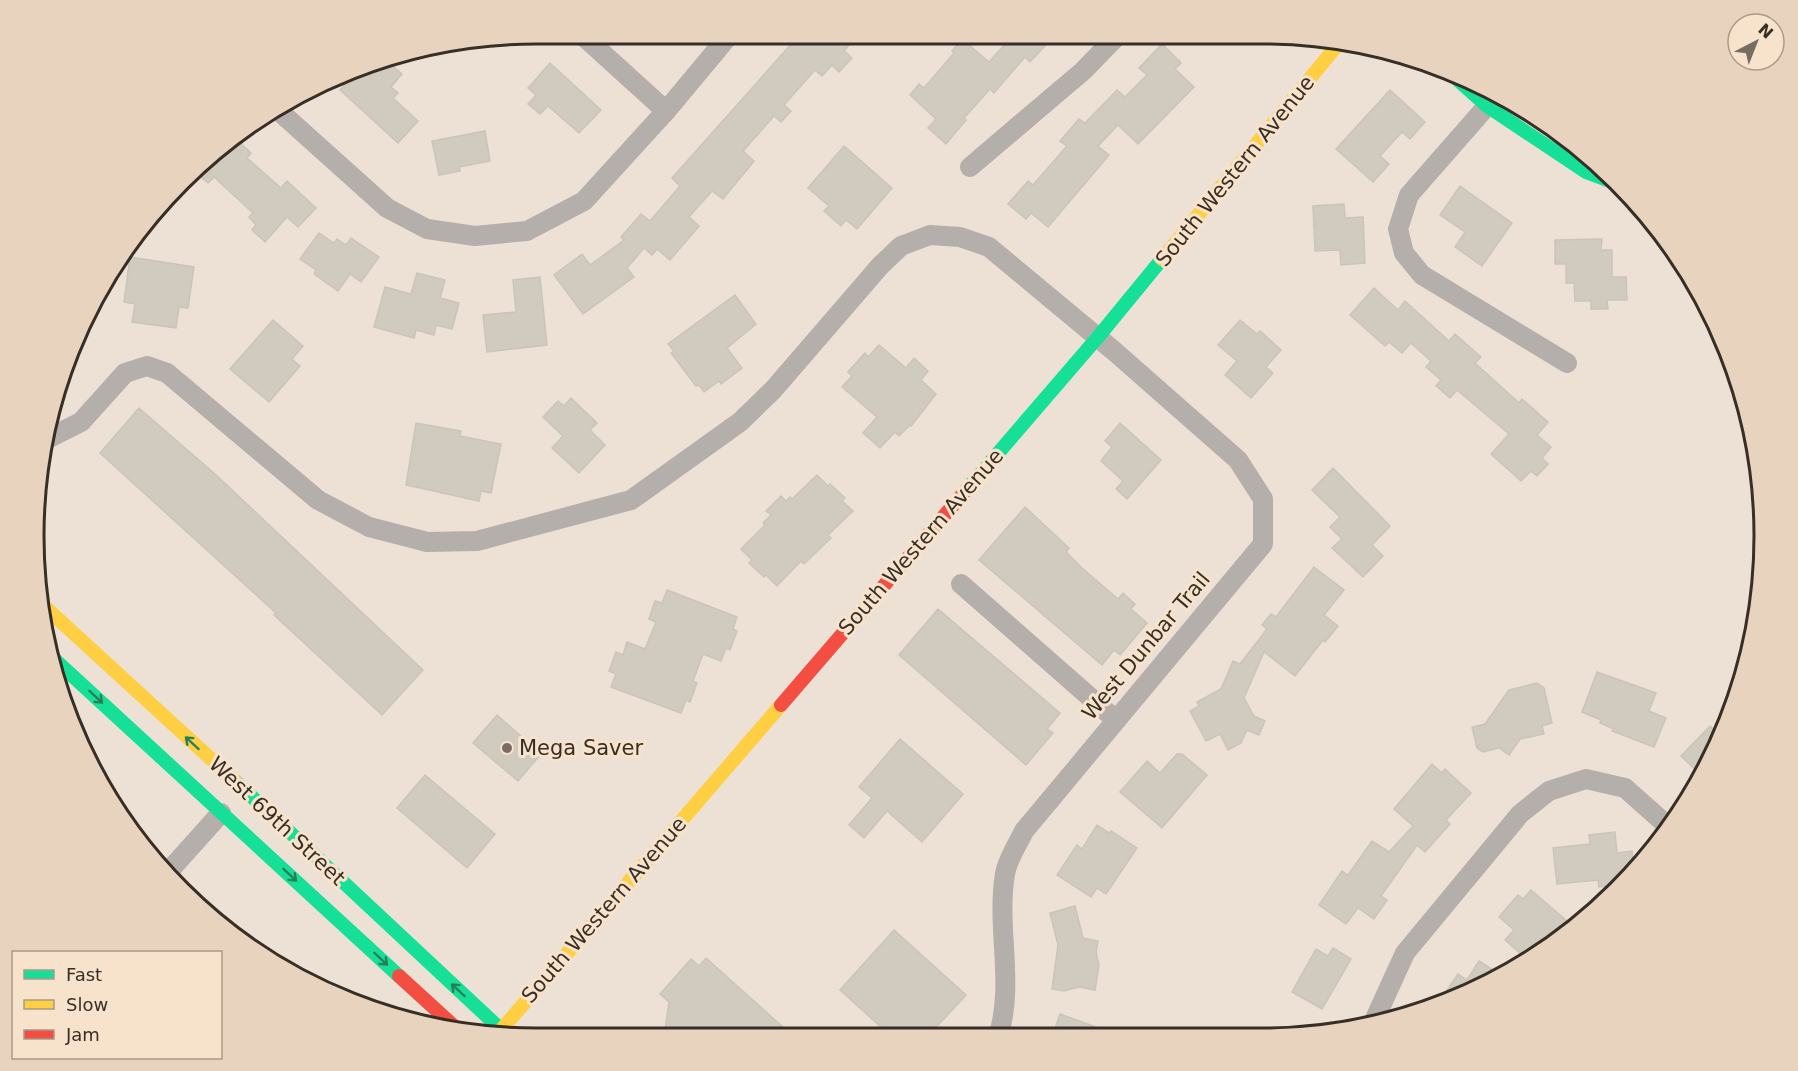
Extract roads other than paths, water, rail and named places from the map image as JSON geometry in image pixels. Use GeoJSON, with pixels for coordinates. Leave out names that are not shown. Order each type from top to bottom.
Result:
{"type":"FeatureCollection","features":[{"type":"Feature","properties":{"kind":"main road","name":"South Western Avenue"},"geometry":{"type":"LineString","coordinates":[[509,1026],[1098,337],[1334,49]]}},
{"type":"Feature","properties":{"kind":"main road"},"geometry":{"type":"LineString","coordinates":[[1467,88],[1487,106],[1586,172],[1598,177]]}},
{"type":"Feature","properties":{"kind":"main road","name":"West 69th Street"},"geometry":{"type":"LineString","coordinates":[[50,611],[279,822],[493,1025]]}},
{"type":"Feature","properties":{"kind":"main road","name":"West 69th Street"},"geometry":{"type":"LineString","coordinates":[[61,665],[446,1019]]}},
{"type":"Feature","properties":{"kind":"street"},"geometry":{"type":"LineString","coordinates":[[592,44],[666,111]]}},
{"type":"Feature","properties":{"kind":"street"},"geometry":{"type":"LineString","coordinates":[[282,114],[387,208],[427,230],[475,236],[527,231],[584,201],[666,111],[722,44]]}},
{"type":"Feature","properties":{"kind":"street"},"geometry":{"type":"LineString","coordinates":[[970,167],[1083,71],[1109,44]]}},
{"type":"Feature","properties":{"kind":"street"},"geometry":{"type":"LineString","coordinates":[[1487,106],[1409,195],[1398,230],[1404,253],[1422,275],[1567,363]]}},
{"type":"Feature","properties":{"kind":"street","name":"West Dunbar Trail"},"geometry":{"type":"LineString","coordinates":[[54,436],[81,422],[125,374],[147,366],[167,373],[318,500],[369,527],[427,542],[477,541],[631,500],[740,422],[773,390],[879,266],[901,246],[930,236],[960,237],[990,247],[1098,337],[1238,460],[1263,499],[1263,544],[1024,831],[1005,872],[1002,934],[1005,991],[1004,1018],[1001,1028]]}},
{"type":"Feature","properties":{"kind":"street"},"geometry":{"type":"LineString","coordinates":[[961,584],[1116,720]]}},
{"type":"Feature","properties":{"kind":"street"},"geometry":{"type":"LineString","coordinates":[[1377,1014],[1405,952],[1520,814],[1549,791],[1586,779],[1625,788],[1663,822]]}},
{"type":"Feature","properties":{"kind":"street"},"geometry":{"type":"LineString","coordinates":[[173,867],[222,813]]}},
{"type":"Feature","properties":{"kind":"place","name":"Mega Saver"},"geometry":{"type":"Point","coordinates":[507,748]}}]}
